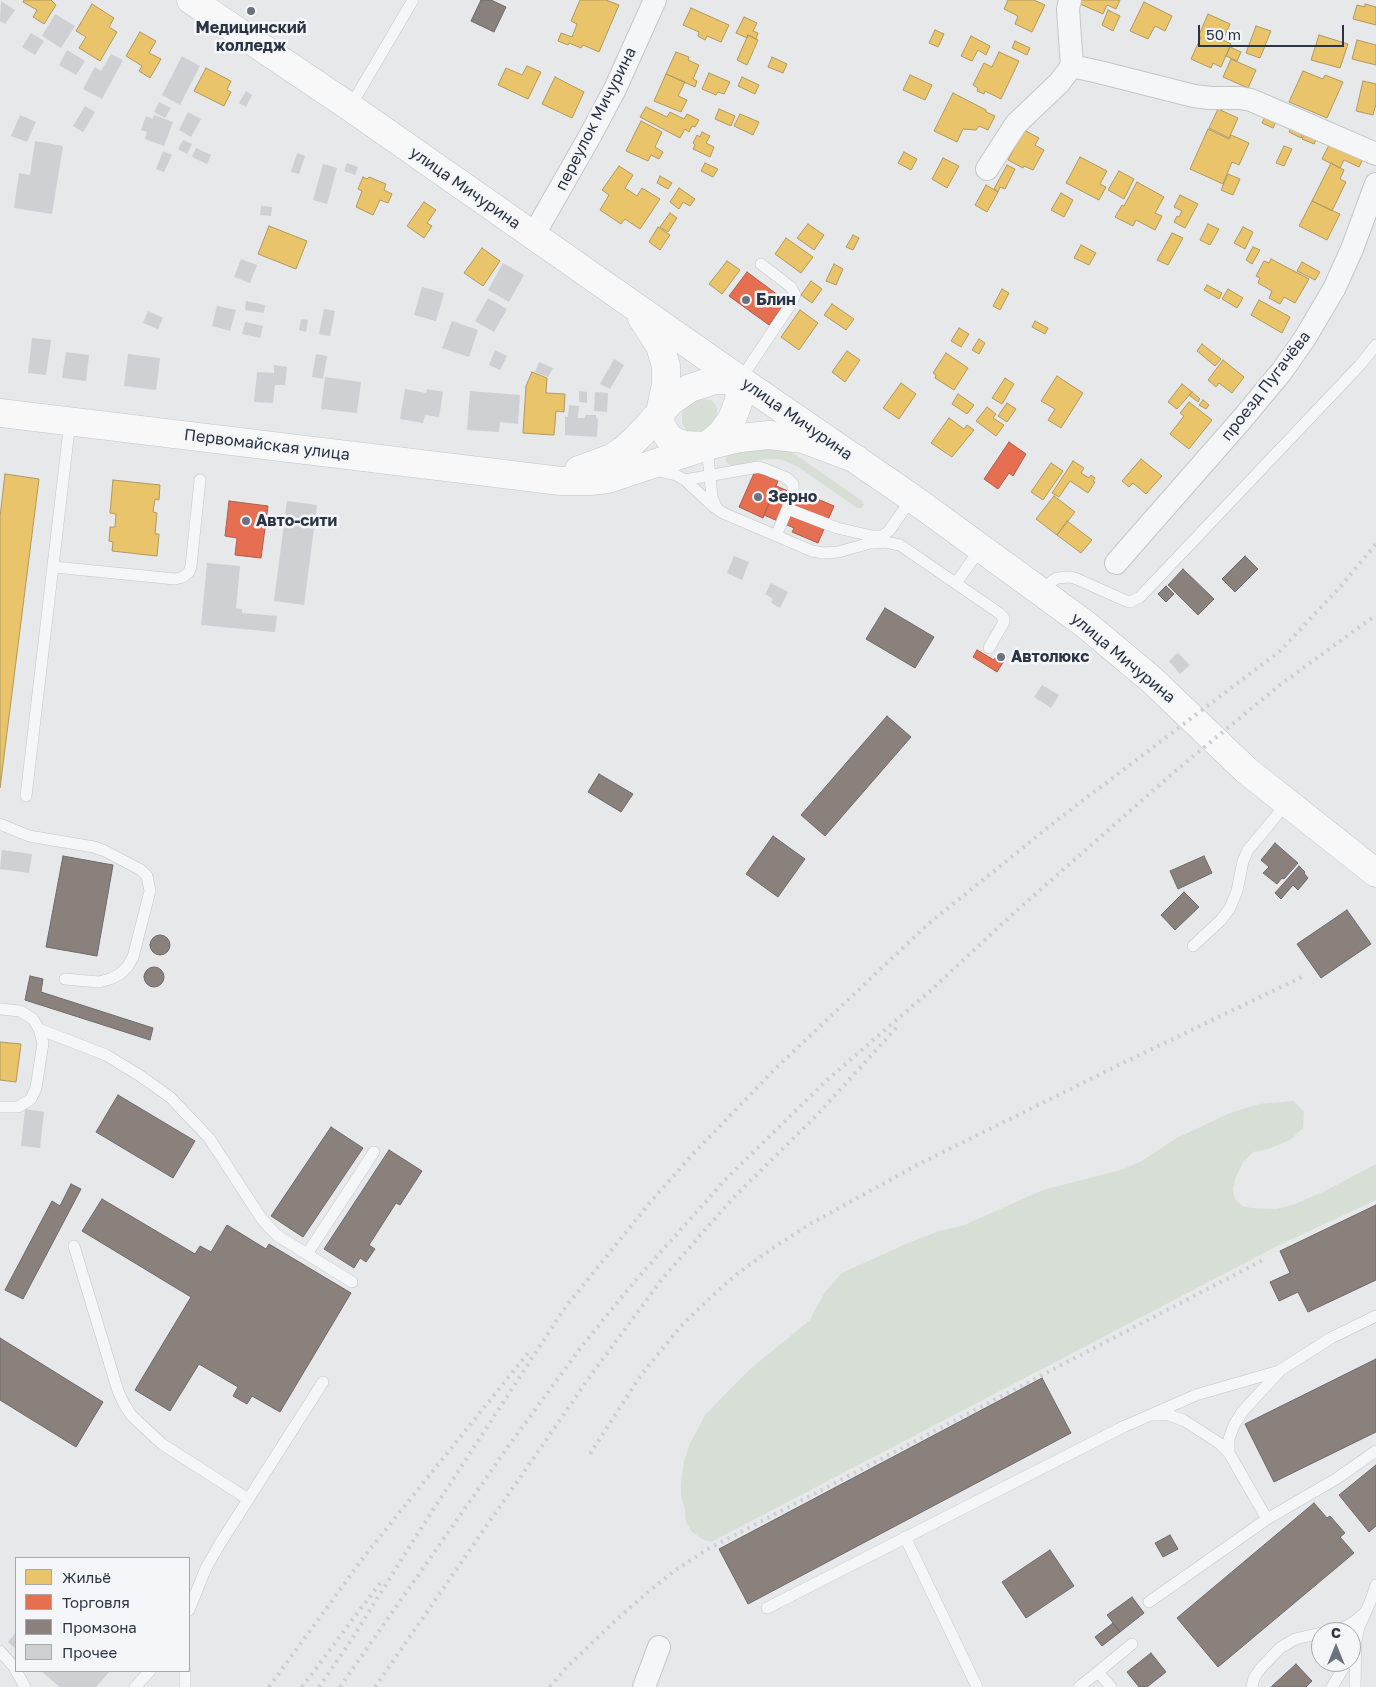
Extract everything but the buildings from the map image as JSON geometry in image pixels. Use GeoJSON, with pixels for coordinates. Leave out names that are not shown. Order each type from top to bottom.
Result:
{"type":"FeatureCollection","features":[{"type":"Feature","properties":{"kind":"main road","name":"улица Мичурина"},"geometry":{"type":"LineString","coordinates":[[191,0],[350,107],[981,547],[1122,654],[1246,770],[1376,873]]}},
{"type":"Feature","properties":{"kind":"main road"},"geometry":{"type":"LineString","coordinates":[[633,306],[654,334],[664,358],[666,385],[660,412],[661,426],[670,439],[684,445],[707,446],[721,434],[732,418],[738,403],[740,380]]}},
{"type":"Feature","properties":{"kind":"main road","name":"Первомайская улица"},"geometry":{"type":"LineString","coordinates":[[533,478],[597,465],[612,458],[624,450],[648,427],[660,412],[682,393],[699,385],[723,379],[740,380]]}},
{"type":"Feature","properties":{"kind":"main road","name":"Первомайская улица"},"geometry":{"type":"LineString","coordinates":[[0,413],[561,480],[590,481],[608,479],[707,446],[756,436],[781,435],[813,442],[856,460]]}},
{"type":"Feature","properties":{"kind":"street","name":"переулок Мичурина"},"geometry":{"type":"LineString","coordinates":[[533,236],[590,136],[655,0]]}},
{"type":"Feature","properties":{"kind":"street"},"geometry":{"type":"LineString","coordinates":[[987,169],[1016,124],[1059,83],[1072,66],[1068,9],[1070,0]]}},
{"type":"Feature","properties":{"kind":"street"},"geometry":{"type":"LineString","coordinates":[[1072,66],[1194,96],[1251,100],[1376,154]]}},
{"type":"Feature","properties":{"kind":"street","name":"проезд Пугачёва"},"geometry":{"type":"LineString","coordinates":[[1116,563],[1243,418],[1282,370],[1321,314],[1352,249],[1376,184]]}},
{"type":"Feature","properties":{"kind":"street"},"geometry":{"type":"LineString","coordinates":[[644,1687],[659,1647]]}},
{"type":"Feature","properties":{"kind":"lane"},"geometry":{"type":"LineString","coordinates":[[350,107],[412,0]]}},
{"type":"Feature","properties":{"kind":"lane"},"geometry":{"type":"LineString","coordinates":[[740,380],[791,304],[795,295],[792,286],[761,264]]}},
{"type":"Feature","properties":{"kind":"lane"},"geometry":{"type":"LineString","coordinates":[[1042,592],[1057,578],[1070,577],[1077,578],[1130,602],[1140,597],[1353,372],[1376,345]]}},
{"type":"Feature","properties":{"kind":"lane"},"geometry":{"type":"LineString","coordinates":[[26,796],[70,421]]}},
{"type":"Feature","properties":{"kind":"lane"},"geometry":{"type":"LineString","coordinates":[[707,446],[712,497],[717,509]]}},
{"type":"Feature","properties":{"kind":"lane"},"geometry":{"type":"LineString","coordinates":[[597,465],[642,468],[666,472],[685,480],[717,509],[812,551],[822,553],[838,552],[867,544],[885,542],[900,545],[1004,618],[1002,626],[989,648]]}},
{"type":"Feature","properties":{"kind":"lane"},"geometry":{"type":"LineString","coordinates":[[685,480],[751,468],[765,468],[787,478],[793,484],[793,496],[776,536]]}},
{"type":"Feature","properties":{"kind":"lane"},"geometry":{"type":"LineString","coordinates":[[54,566],[175,578],[183,577],[189,572],[191,566],[200,480]]}},
{"type":"Feature","properties":{"kind":"lane"},"geometry":{"type":"LineString","coordinates":[[867,544],[889,532],[912,498]]}},
{"type":"Feature","properties":{"kind":"lane"},"geometry":{"type":"LineString","coordinates":[[788,509],[837,528],[872,536],[883,536]]}},
{"type":"Feature","properties":{"kind":"lane"},"geometry":{"type":"LineString","coordinates":[[896,523],[895,535],[900,545]]}},
{"type":"Feature","properties":{"kind":"lane"},"geometry":{"type":"LineString","coordinates":[[956,583],[981,547]]}},
{"type":"Feature","properties":{"kind":"lane"},"geometry":{"type":"LineString","coordinates":[[1193,946],[1221,920],[1230,908],[1238,891],[1243,861],[1248,850],[1287,803]]}},
{"type":"Feature","properties":{"kind":"lane"},"geometry":{"type":"LineString","coordinates":[[0,824],[29,836],[94,847],[141,870],[147,876],[150,891],[133,957],[128,966],[120,974],[99,982],[65,979]]}},
{"type":"Feature","properties":{"kind":"lane"},"geometry":{"type":"LineString","coordinates":[[0,1008],[20,1011],[33,1020],[39,1029],[43,1043],[36,1088],[31,1099],[18,1107],[0,1107]]}},
{"type":"Feature","properties":{"kind":"lane"},"geometry":{"type":"LineString","coordinates":[[39,1029],[106,1055],[170,1097],[209,1138],[261,1218],[269,1227],[278,1236],[352,1282]]}},
{"type":"Feature","properties":{"kind":"lane"},"geometry":{"type":"LineString","coordinates":[[307,1254],[374,1152]]}},
{"type":"Feature","properties":{"kind":"lane"},"geometry":{"type":"LineString","coordinates":[[74,1246],[118,1391],[128,1410],[162,1444],[248,1499]]}},
{"type":"Feature","properties":{"kind":"lane"},"geometry":{"type":"LineString","coordinates":[[1229,1453],[1229,1439],[1234,1425],[1242,1412],[1279,1372],[1332,1338],[1376,1316]]}},
{"type":"Feature","properties":{"kind":"lane"},"geometry":{"type":"LineString","coordinates":[[767,1608],[1123,1427],[1196,1395],[1279,1372]]}},
{"type":"Feature","properties":{"kind":"lane"},"geometry":{"type":"LineString","coordinates":[[190,1608],[213,1554],[324,1382]]}},
{"type":"Feature","properties":{"kind":"lane"},"geometry":{"type":"LineString","coordinates":[[1150,1415],[1169,1415],[1185,1421],[1220,1442],[1229,1453],[1267,1520]]}},
{"type":"Feature","properties":{"kind":"lane"},"geometry":{"type":"LineString","coordinates":[[1149,1602],[1290,1504],[1336,1479],[1376,1450]]}},
{"type":"Feature","properties":{"kind":"lane"},"geometry":{"type":"LineString","coordinates":[[905,1537],[977,1687]]}},
{"type":"Feature","properties":{"kind":"lane"},"geometry":{"type":"LineString","coordinates":[[1361,1622],[1376,1585]]}},
{"type":"Feature","properties":{"kind":"lane"},"geometry":{"type":"LineString","coordinates":[[1354,1622],[1365,1613]]}},
{"type":"Feature","properties":{"kind":"lane"},"geometry":{"type":"LineString","coordinates":[[1252,1687],[1254,1678],[1260,1669],[1280,1648],[1295,1640],[1311,1636]]}},
{"type":"Feature","properties":{"kind":"lane"},"geometry":{"type":"LineString","coordinates":[[1079,1687],[1132,1644]]}},
{"type":"Feature","properties":{"kind":"lane"},"geometry":{"type":"LineString","coordinates":[[0,1651],[15,1669]]}},
{"type":"Feature","properties":{"kind":"lane"},"geometry":{"type":"LineString","coordinates":[[17,1672],[25,1687]]}},
{"type":"Feature","properties":{"kind":"lane"},"geometry":{"type":"LineString","coordinates":[[134,1687],[149,1672]]}},
{"type":"Feature","properties":{"kind":"lane"},"geometry":{"type":"LineString","coordinates":[[185,1672],[185,1687]]}},
{"type":"Feature","properties":{"kind":"lane"},"geometry":{"type":"LineString","coordinates":[[1098,1672],[1111,1687]]}},
{"type":"Feature","properties":{"kind":"lane"},"geometry":{"type":"LineString","coordinates":[[1332,1687],[1341,1672]]}},
{"type":"Feature","properties":{"kind":"lane"},"geometry":{"type":"LineString","coordinates":[[1355,1672],[1355,1687]]}},
{"type":"Feature","properties":{"kind":"shaded area"},"geometry":{"type":"Polygon","coordinates":[[[701,399],[711,400],[715,404],[717,418],[704,433],[687,432],[682,423],[682,412],[694,401],[701,399]]]}},
{"type":"Feature","properties":{"kind":"shaded area"},"geometry":{"type":"Polygon","coordinates":[[[761,447],[788,451],[798,456],[862,501],[864,504],[862,508],[857,508],[800,468],[785,461],[764,459],[733,466],[726,461],[726,457],[730,453],[761,447]]]}},
{"type":"Feature","properties":{"kind":"shaded area"},"geometry":{"type":"Polygon","coordinates":[[[1294,1101],[1304,1112],[1303,1128],[1290,1140],[1268,1149],[1253,1152],[1243,1162],[1235,1179],[1233,1189],[1235,1199],[1242,1206],[1277,1209],[1295,1204],[1325,1191],[1376,1164],[1376,1200],[1279,1245],[711,1542],[702,1539],[692,1532],[686,1522],[681,1496],[681,1484],[684,1461],[690,1443],[706,1414],[749,1370],[810,1320],[825,1292],[842,1273],[908,1243],[939,1231],[962,1226],[1043,1190],[1121,1170],[1142,1161],[1175,1139],[1230,1113],[1259,1104],[1294,1101]]]}},
{"type":"Feature","properties":{"kind":"railway"},"geometry":{"type":"LineString","coordinates":[[319,1687],[350,1642],[420,1530],[564,1309],[652,1200],[694,1153],[775,1069],[927,925],[1061,817],[1280,651],[1341,586],[1376,544]]}},
{"type":"Feature","properties":{"kind":"railway"},"geometry":{"type":"LineString","coordinates":[[340,1687],[512,1441],[582,1346],[634,1282],[726,1179],[827,1080],[930,991],[1014,913],[1173,773],[1281,684],[1376,615]]}},
{"type":"Feature","properties":{"kind":"railway"},"geometry":{"type":"LineString","coordinates":[[590,1454],[641,1375],[681,1326],[737,1274],[773,1248],[810,1224],[921,1163],[1306,975]]}},
{"type":"Feature","properties":{"kind":"railway"},"geometry":{"type":"LineString","coordinates":[[375,1687],[591,1375],[662,1279],[733,1198],[817,1115],[898,1026]]}},
{"type":"Feature","properties":{"kind":"railway"},"geometry":{"type":"LineString","coordinates":[[550,1687],[566,1668],[648,1592],[674,1571],[708,1549],[1265,1259]]}},
{"type":"Feature","properties":{"kind":"railway"},"geometry":{"type":"LineString","coordinates":[[269,1687],[366,1554],[528,1353]]}},
{"type":"Feature","properties":{"kind":"railway"},"geometry":{"type":"LineString","coordinates":[[302,1687],[380,1583]]}},
{"type":"Feature","properties":{"kind":"place","name":"Медицинский колледж"},"geometry":{"type":"Point","coordinates":[251,11]}},
{"type":"Feature","properties":{"kind":"place","name":"Блин"},"geometry":{"type":"Point","coordinates":[746,300]}},
{"type":"Feature","properties":{"kind":"place","name":"Зерно"},"geometry":{"type":"Point","coordinates":[758,497]}},
{"type":"Feature","properties":{"kind":"place","name":"Авто-сити"},"geometry":{"type":"Point","coordinates":[246,521]}},
{"type":"Feature","properties":{"kind":"place","name":"Автолюкс"},"geometry":{"type":"Point","coordinates":[1001,657]}}]}
